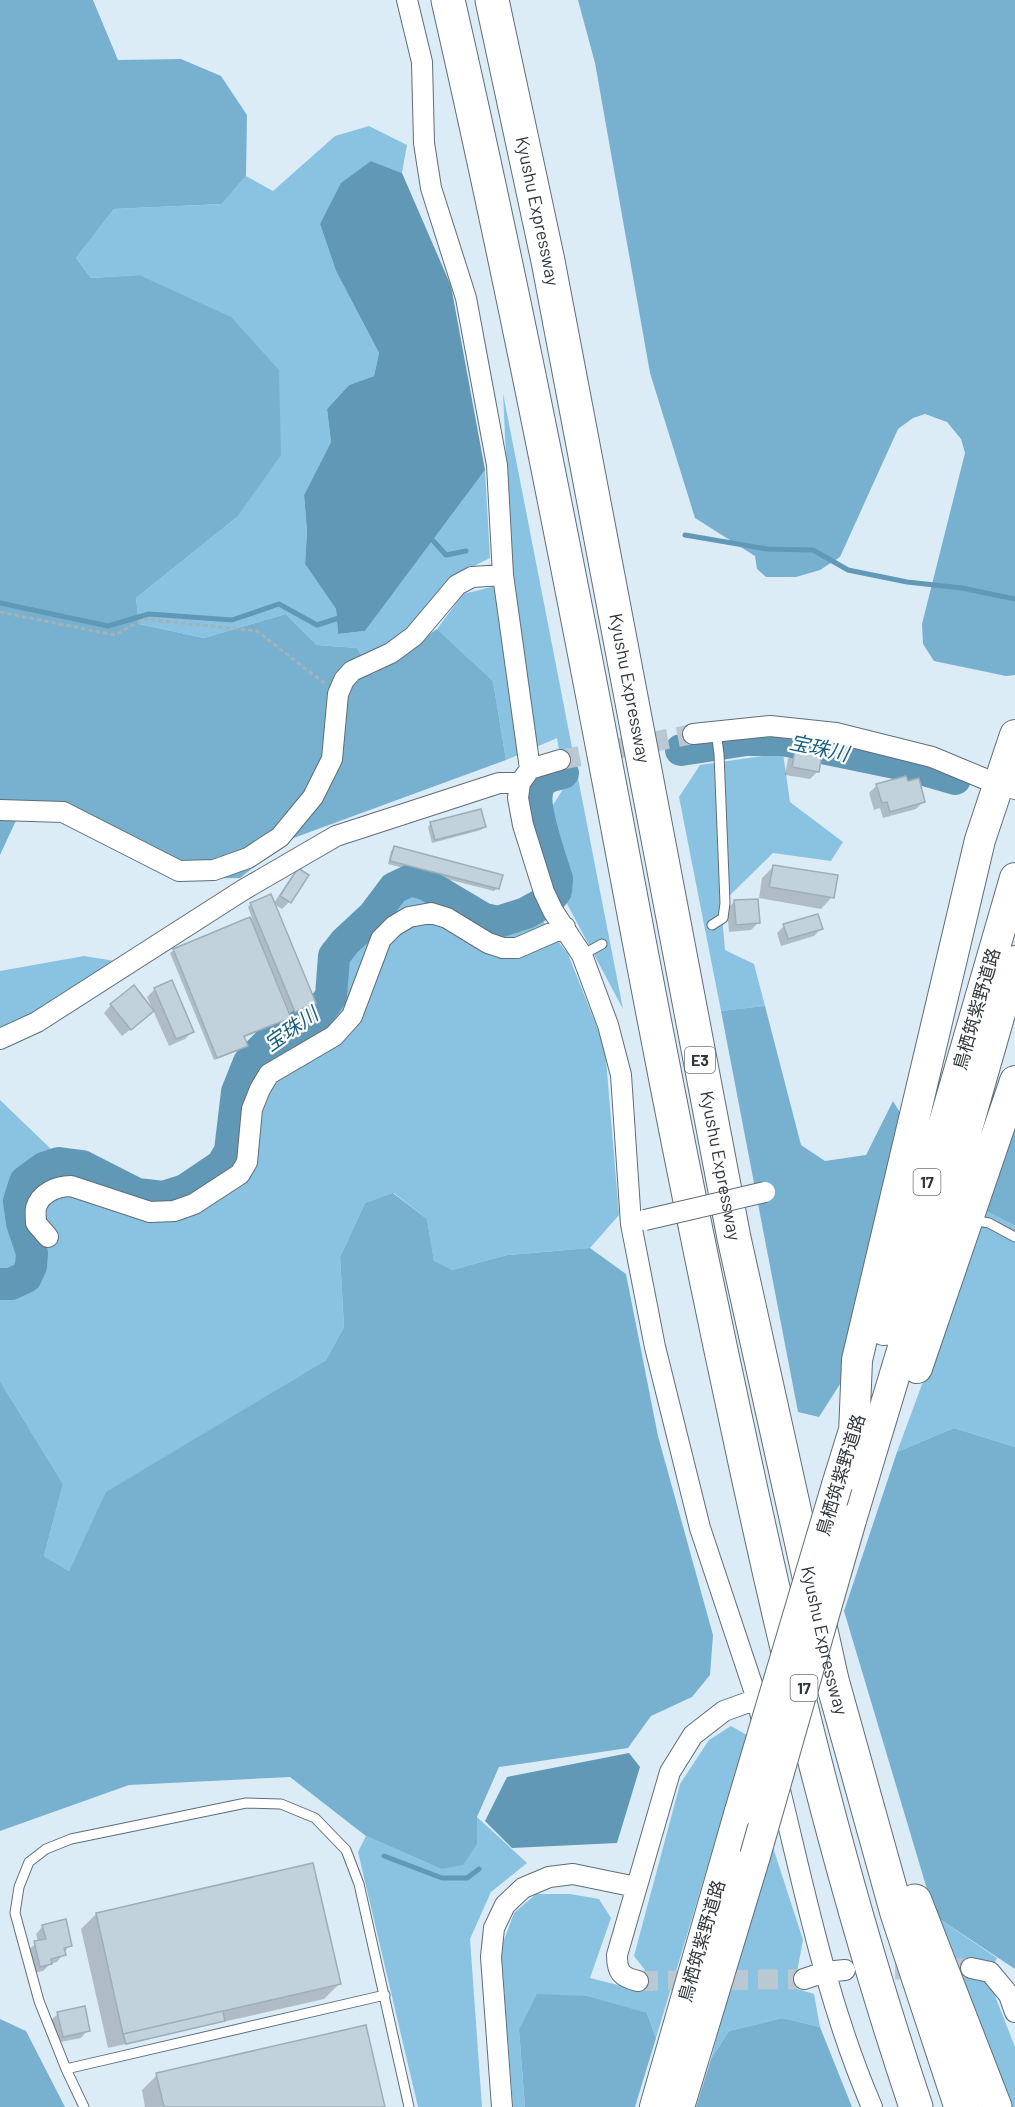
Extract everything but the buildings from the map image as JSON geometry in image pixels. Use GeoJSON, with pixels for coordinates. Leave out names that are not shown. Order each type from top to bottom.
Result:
{"type":"FeatureCollection","features":[{"type":"Feature","properties":{"kind":"highway","name":"Kyushu Expressway"},"geometry":{"type":"LineString","coordinates":[[448,0],[508,270],[698,1243],[759,1530],[808,1740],[863,1936],[916,2107]]}},
{"type":"Feature","properties":{"kind":"highway","name":"Kyushu Expressway"},"geometry":{"type":"LineString","coordinates":[[492,0],[548,261],[734,1238],[832,1680],[897,1912],[961,2107]]}},
{"type":"Feature","properties":{"kind":"highway"},"geometry":{"type":"LineString","coordinates":[[832,1680],[995,2107]]}},
{"type":"Feature","properties":{"kind":"main road"},"geometry":{"type":"LineString","coordinates":[[854,1434],[857,1360],[980,840],[1006,786],[1015,735]]}},
{"type":"Feature","properties":{"kind":"main road","name":"鳥栖筑紫野道路"},"geometry":{"type":"LineString","coordinates":[[655,2107],[740,1810],[854,1434],[1015,878]]}},
{"type":"Feature","properties":{"kind":"main road","name":"鳥栖筑紫野道路"},"geometry":{"type":"LineString","coordinates":[[679,2107],[755,1856],[1015,961]]}},
{"type":"Feature","properties":{"kind":"main road"},"geometry":{"type":"LineString","coordinates":[[865,1474],[889,1453],[1015,1081]]}},
{"type":"Feature","properties":{"kind":"street"},"geometry":{"type":"LineString","coordinates":[[407,0],[422,62],[424,143],[431,188],[466,298],[497,465],[502,574],[525,776],[518,798],[523,825],[544,892],[582,955],[608,1025],[621,1075],[655,1347],[700,1528],[756,1699],[835,1971],[851,2059],[872,2107]]}},
{"type":"Feature","properties":{"kind":"street"},"geometry":{"type":"LineString","coordinates":[[0,810],[63,812],[179,871],[214,870],[248,858],[280,837],[313,797],[333,759],[338,694],[344,680],[352,671],[391,653],[414,636],[457,585],[472,577],[502,574]]}},
{"type":"Feature","properties":{"kind":"street"},"geometry":{"type":"LineString","coordinates":[[693,734],[770,726],[836,733],[932,757],[1006,786]]}},
{"type":"Feature","properties":{"kind":"street"},"geometry":{"type":"LineString","coordinates":[[0,1039],[37,1022],[243,890],[336,836],[525,776],[560,760]]}},
{"type":"Feature","properties":{"kind":"street"},"geometry":{"type":"LineString","coordinates":[[48,1236],[36,1223],[36,1207],[44,1194],[59,1186],[71,1186],[150,1212],[174,1211],[194,1204],[240,1174],[247,1162],[252,1108],[264,1082],[269,1074],[333,1036],[352,1016],[381,939],[394,926],[409,917],[431,913],[447,918],[488,943],[503,948],[517,948],[559,919]]}},
{"type":"Feature","properties":{"kind":"street"},"geometry":{"type":"LineString","coordinates":[[638,1222],[765,1192]]}},
{"type":"Feature","properties":{"kind":"street"},"geometry":{"type":"LineString","coordinates":[[638,1981],[624,1978],[617,1969],[617,1955],[670,1772],[693,1735],[724,1712],[756,1699]]}},
{"type":"Feature","properties":{"kind":"street"},"geometry":{"type":"LineString","coordinates":[[502,2107],[490,1957],[494,1928],[505,1905],[523,1888],[549,1877],[573,1874],[636,1887]]}},
{"type":"Feature","properties":{"kind":"street"},"geometry":{"type":"LineString","coordinates":[[971,1968],[990,1972],[1008,1995],[1015,2012]]}},
{"type":"Feature","properties":{"kind":"street"},"geometry":{"type":"LineString","coordinates":[[804,1979],[835,1971]]}},
{"type":"Feature","properties":{"kind":"lane"},"geometry":{"type":"LineString","coordinates":[[712,925],[723,918],[725,903],[719,754],[716,733]]}},
{"type":"Feature","properties":{"kind":"lane"},"geometry":{"type":"LineString","coordinates":[[582,955],[602,945]]}},
{"type":"Feature","properties":{"kind":"lane"},"geometry":{"type":"LineString","coordinates":[[968,1219],[989,1223],[1015,1237]]}},
{"type":"Feature","properties":{"kind":"lane"},"geometry":{"type":"LineString","coordinates":[[84,2107],[39,2001],[15,1913],[19,1887],[29,1862],[46,1849],[71,1839],[246,1803],[281,1804],[315,1818],[346,1850],[359,1884],[409,2107]]}},
{"type":"Feature","properties":{"kind":"lane"},"geometry":{"type":"LineString","coordinates":[[66,2069],[385,1995]]}},
{"type":"Feature","properties":{"kind":"path"},"geometry":{"type":"LineString","coordinates":[[0,612],[115,635],[144,619],[257,631],[338,694]]}},
{"type":"Feature","properties":{"kind":"shaded area"},"geometry":{"type":"Polygon","coordinates":[[[0,0],[93,0],[118,60],[181,59],[221,76],[247,115],[246,176],[222,204],[114,209],[76,258],[91,278],[139,275],[231,317],[279,370],[281,455],[237,517],[136,598],[139,624],[204,638],[286,614],[317,645],[357,648],[373,674],[437,629],[493,681],[506,760],[288,840],[240,878],[175,879],[73,819],[19,814],[0,855],[0,0]]]}},
{"type":"Feature","properties":{"kind":"shaded area"},"geometry":{"type":"Polygon","coordinates":[[[578,0],[1015,0],[1015,675],[1006,676],[934,661],[923,644],[922,624],[965,453],[961,439],[947,422],[925,414],[913,418],[898,429],[840,557],[820,570],[796,577],[766,577],[757,569],[755,556],[695,518],[650,373],[595,63],[578,0]]]}},
{"type":"Feature","properties":{"kind":"shaded area"},"geometry":{"type":"Polygon","coordinates":[[[369,126],[407,145],[402,173],[371,161],[320,224],[336,271],[379,353],[374,376],[349,385],[327,409],[331,442],[304,495],[307,531],[305,564],[336,609],[338,634],[365,631],[485,470],[490,558],[452,577],[373,674],[357,648],[317,645],[286,614],[204,638],[139,624],[136,598],[237,517],[139,275],[91,278],[76,258],[114,209],[222,204],[246,176],[273,191],[335,136],[369,126]]]}},
{"type":"Feature","properties":{"kind":"shaded area"},"geometry":{"type":"Polygon","coordinates":[[[371,161],[402,173],[451,286],[485,470],[365,631],[338,634],[336,609],[305,564],[307,531],[304,495],[331,442],[327,409],[349,385],[374,376],[379,353],[336,271],[320,224],[341,183],[371,161]]]}},
{"type":"Feature","properties":{"kind":"shaded area"},"geometry":{"type":"Polygon","coordinates":[[[503,393],[623,1009],[565,900],[551,808],[565,786],[557,738],[506,760],[493,681],[437,629],[463,594],[512,582],[503,393]]]}},
{"type":"Feature","properties":{"kind":"shaded area"},"geometry":{"type":"Polygon","coordinates":[[[783,753],[790,802],[843,842],[831,861],[773,853],[721,904],[725,950],[754,964],[765,1006],[721,1011],[679,797],[700,765],[783,753]]]}},
{"type":"Feature","properties":{"kind":"shaded area"},"geometry":{"type":"Polygon","coordinates":[[[422,892],[492,930],[539,916],[568,954],[605,1047],[619,1215],[590,1248],[507,1255],[452,1270],[434,1262],[427,1219],[394,1193],[365,1203],[340,1257],[344,1327],[326,1360],[107,1492],[69,1571],[44,1556],[63,1484],[0,1381],[0,1292],[17,1292],[32,1282],[40,1256],[29,1217],[29,1200],[39,1183],[61,1172],[82,1171],[139,1201],[171,1202],[225,1169],[236,1152],[248,1079],[270,1053],[324,1022],[336,998],[346,955],[383,924],[397,900],[422,892]]]}},
{"type":"Feature","properties":{"kind":"shaded area"},"geometry":{"type":"Polygon","coordinates":[[[84,956],[121,962],[36,1013],[0,1031],[0,971],[84,956]]]}},
{"type":"Feature","properties":{"kind":"shaded area"},"geometry":{"type":"Polygon","coordinates":[[[765,1006],[801,1145],[825,1161],[866,1155],[893,1101],[902,1116],[840,1384],[819,1417],[798,1412],[721,1011],[765,1006]]]}},
{"type":"Feature","properties":{"kind":"shaded area"},"geometry":{"type":"Polygon","coordinates":[[[0,1100],[52,1150],[10,1178],[9,1223],[20,1257],[7,1276],[0,1276],[0,1100]]]}},
{"type":"Feature","properties":{"kind":"shaded area"},"geometry":{"type":"Polygon","coordinates":[[[1015,1121],[1015,1226],[986,1211],[1015,1121]]]}},
{"type":"Feature","properties":{"kind":"shaded area"},"geometry":{"type":"Polygon","coordinates":[[[393,1193],[427,1219],[434,1261],[452,1270],[507,1255],[590,1248],[626,1274],[658,1436],[713,1635],[710,1675],[692,1697],[651,1716],[628,1748],[499,1767],[477,1817],[477,1844],[463,1865],[441,1869],[366,1836],[290,1777],[129,1785],[0,1831],[0,1381],[63,1484],[44,1556],[69,1571],[106,1492],[326,1360],[344,1327],[340,1257],[365,1203],[393,1193]]]}},
{"type":"Feature","properties":{"kind":"shaded area"},"geometry":{"type":"Polygon","coordinates":[[[986,1211],[1015,1226],[1015,1447],[954,1428],[897,1452],[986,1211]]]}},
{"type":"Feature","properties":{"kind":"shaded area"},"geometry":{"type":"Polygon","coordinates":[[[954,1428],[1015,1447],[1015,1969],[935,1916],[844,1611],[897,1452],[954,1428]]]}},
{"type":"Feature","properties":{"kind":"shaded area"},"geometry":{"type":"Polygon","coordinates":[[[731,1726],[747,1735],[656,2038],[647,2013],[519,2030],[525,2107],[513,2107],[501,1948],[514,1913],[536,1894],[570,1894],[599,1899],[611,1918],[590,1978],[634,1989],[645,1970],[634,1956],[680,1784],[709,1740],[731,1726]]]}},
{"type":"Feature","properties":{"kind":"shaded area"},"geometry":{"type":"Polygon","coordinates":[[[629,1753],[640,1767],[617,1843],[512,1848],[485,1821],[507,1777],[629,1753]]]}},
{"type":"Feature","properties":{"kind":"shaded area"},"geometry":{"type":"Polygon","coordinates":[[[477,1817],[527,1863],[491,1892],[470,1939],[482,2107],[418,2107],[358,1852],[366,1836],[441,1869],[477,1844],[477,1817]]]}},
{"type":"Feature","properties":{"kind":"shaded area"},"geometry":{"type":"Polygon","coordinates":[[[770,1838],[803,1940],[794,1988],[814,1994],[820,2027],[782,2018],[729,2031],[711,2059],[770,1838]]]}},
{"type":"Feature","properties":{"kind":"shaded area"},"geometry":{"type":"Polygon","coordinates":[[[935,1916],[997,1958],[988,1978],[1015,2047],[1015,2107],[1007,2107],[935,1916]]]}},
{"type":"Feature","properties":{"kind":"shaded area"},"geometry":{"type":"Polygon","coordinates":[[[537,1994],[587,1996],[647,2013],[656,2038],[635,2107],[525,2107],[519,2030],[537,1994]]]}},
{"type":"Feature","properties":{"kind":"shaded area"},"geometry":{"type":"Polygon","coordinates":[[[782,2018],[820,2027],[852,2107],[696,2107],[711,2059],[729,2031],[782,2018]]]}},
{"type":"Feature","properties":{"kind":"shaded area"},"geometry":{"type":"Polygon","coordinates":[[[0,2019],[26,2031],[65,2107],[0,2107],[0,2019]]]}},
{"type":"Feature","properties":{"kind":"waterway"},"geometry":{"type":"LineString","coordinates":[[428,535],[446,555],[466,551]]}},
{"type":"Feature","properties":{"kind":"waterway"},"geometry":{"type":"LineString","coordinates":[[685,535],[767,549],[813,550],[848,570],[1015,599]]}},
{"type":"Feature","properties":{"kind":"waterway"},"geometry":{"type":"LineString","coordinates":[[0,603],[108,626],[149,614],[232,620],[279,604],[317,625],[342,617]]}},
{"type":"Feature","properties":{"kind":"waterway","name":"宝珠川"},"geometry":{"type":"LineString","coordinates":[[681,750],[746,740],[783,740],[910,766],[955,779]]}},
{"type":"Feature","properties":{"kind":"waterway","name":"宝珠川"},"geometry":{"type":"LineString","coordinates":[[0,1284],[11,1284],[26,1277],[31,1266],[32,1253],[22,1223],[19,1201],[25,1182],[44,1168],[59,1163],[82,1166],[137,1194],[163,1197],[185,1190],[222,1165],[230,1151],[237,1092],[249,1062],[267,1044],[317,1016],[331,996],[334,956],[345,942],[373,916],[394,888],[411,880],[427,885],[484,919],[498,922],[526,913],[549,900],[556,891],[557,879],[542,832],[537,794],[543,780],[563,773]]}},
{"type":"Feature","properties":{"kind":"waterway"},"geometry":{"type":"LineString","coordinates":[[384,1856],[442,1878],[467,1878],[479,1869]]}},
{"type":"Feature","properties":{"kind":"tunnel"},"geometry":{"type":"LineString","coordinates":[[560,760],[693,734]]}},
{"type":"Feature","properties":{"kind":"tunnel"},"geometry":{"type":"LineString","coordinates":[[865,1970],[971,1968]]}},
{"type":"Feature","properties":{"kind":"tunnel"},"geometry":{"type":"LineString","coordinates":[[638,1981],[804,1979]]}}]}
